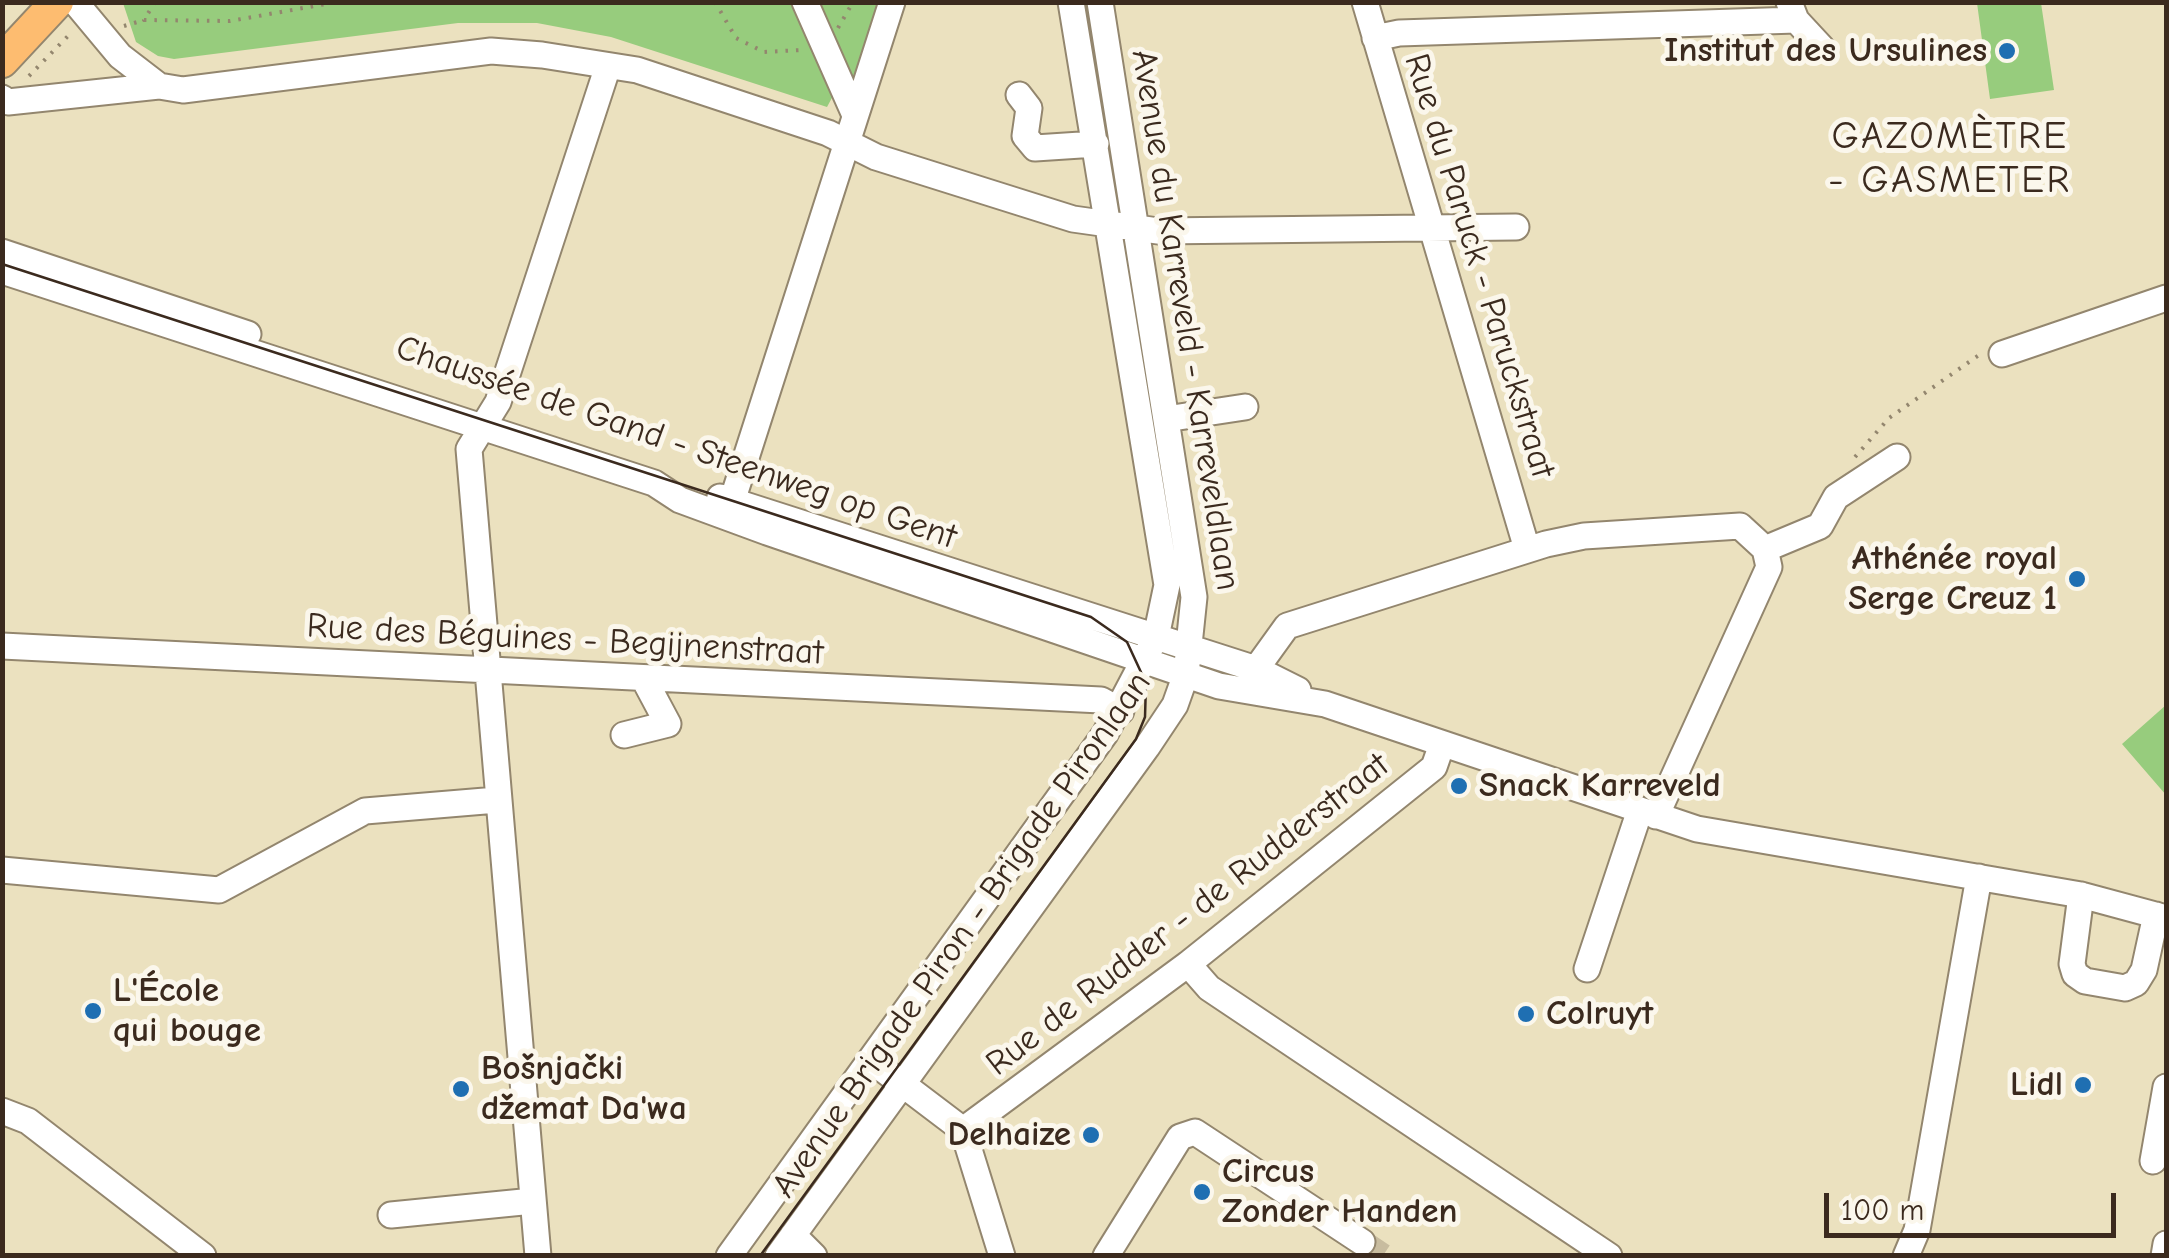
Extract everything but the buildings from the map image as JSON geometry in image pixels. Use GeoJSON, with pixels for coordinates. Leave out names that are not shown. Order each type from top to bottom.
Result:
{"type":"FeatureCollection","features":[{"type":"Feature","properties":{"kind":"main road"},"geometry":{"type":"LineString","coordinates":[[8,81],[66,16]]}},
{"type":"Feature","properties":{"kind":"street"},"geometry":{"type":"LineString","coordinates":[[76,2],[120,56],[159,86]]}},
{"type":"Feature","properties":{"kind":"street"},"geometry":{"type":"LineString","coordinates":[[804,2],[854,113]]}},
{"type":"Feature","properties":{"kind":"street"},"geometry":{"type":"LineString","coordinates":[[729,509],[892,2]]}},
{"type":"Feature","properties":{"kind":"street","name":"Avenue du Karreveld - Karreveldlaan"},"geometry":{"type":"LineString","coordinates":[[1071,2],[1167,585],[1152,648]]}},
{"type":"Feature","properties":{"kind":"street","name":"Avenue du Karreveld - Karreveldlaan"},"geometry":{"type":"LineString","coordinates":[[1100,2],[1194,598],[1189,661]]}},
{"type":"Feature","properties":{"kind":"street","name":"Rue du Paruck - Paruckstraat"},"geometry":{"type":"LineString","coordinates":[[1364,2],[1527,549]]}},
{"type":"Feature","properties":{"kind":"street"},"geometry":{"type":"LineString","coordinates":[[1375,38],[1792,11],[1822,48]]}},
{"type":"Feature","properties":{"kind":"street"},"geometry":{"type":"LineString","coordinates":[[8,81],[8,102],[117,88],[159,86],[182,90],[491,51],[637,70],[1057,214],[1107,224],[1158,231],[1516,228]]}},
{"type":"Feature","properties":{"kind":"street"},"geometry":{"type":"LineString","coordinates":[[117,88],[120,56]]}},
{"type":"Feature","properties":{"kind":"street"},"geometry":{"type":"LineString","coordinates":[[538,1256],[469,449],[498,402],[608,66]]}},
{"type":"Feature","properties":{"kind":"street"},"geometry":{"type":"LineString","coordinates":[[1019,94],[1029,108],[1025,136],[1035,148],[1096,144]]}},
{"type":"Feature","properties":{"kind":"street","name":"Chaussée de Gand - Steenweg op Gent"},"geometry":{"type":"LineString","coordinates":[[2,252],[485,423]]}},
{"type":"Feature","properties":{"kind":"street","name":"Chaussée de Gand - Steenweg op Gent"},"geometry":{"type":"LineString","coordinates":[[2,271],[485,423],[657,471],[729,509],[1189,661],[1256,669],[1324,704],[1648,813],[1771,844],[2081,896],[2161,917]]}},
{"type":"Feature","properties":{"kind":"street"},"geometry":{"type":"LineString","coordinates":[[1996,352],[2166,298]]}},
{"type":"Feature","properties":{"kind":"street"},"geometry":{"type":"LineString","coordinates":[[1166,419],[1245,406]]}},
{"type":"Feature","properties":{"kind":"street"},"geometry":{"type":"LineString","coordinates":[[1764,550],[1820,526],[1836,497],[1897,457]]}},
{"type":"Feature","properties":{"kind":"street"},"geometry":{"type":"LineString","coordinates":[[1256,669],[1287,626],[1527,549],[1584,536],[1740,526],[1764,550],[1769,567],[1648,813],[1587,969]]}},
{"type":"Feature","properties":{"kind":"street","name":"Rue des Béguines - Begijnenstraat"},"geometry":{"type":"LineString","coordinates":[[2,646],[1101,700],[1120,711]]}},
{"type":"Feature","properties":{"kind":"street","name":"Avenue Brigade Piron - Brigade Pironlaan"},"geometry":{"type":"LineString","coordinates":[[729,1256],[1120,711],[1152,648]]}},
{"type":"Feature","properties":{"kind":"street","name":"Chaussée de Gand - Steenweg op Gent"},"geometry":{"type":"LineString","coordinates":[[1189,661],[1219,686],[1324,704]]}},
{"type":"Feature","properties":{"kind":"street","name":"Avenue Brigade Piron - Brigade Pironlaan"},"geometry":{"type":"LineString","coordinates":[[786,1246],[1147,747],[1175,705],[1189,661]]}},
{"type":"Feature","properties":{"kind":"street"},"geometry":{"type":"LineString","coordinates":[[624,735],[668,724],[644,679]]}},
{"type":"Feature","properties":{"kind":"street","name":"Rue de Rudder - de Rudderstraat"},"geometry":{"type":"LineString","coordinates":[[963,1130],[1188,964],[1434,767],[1442,744]]}},
{"type":"Feature","properties":{"kind":"street"},"geometry":{"type":"LineString","coordinates":[[2,870],[220,890],[364,810],[497,800]]}},
{"type":"Feature","properties":{"kind":"street"},"geometry":{"type":"LineString","coordinates":[[1906,1256],[1917,1230],[1979,877]]}},
{"type":"Feature","properties":{"kind":"street"},"geometry":{"type":"LineString","coordinates":[[2081,896],[2072,964],[2075,974],[2085,981],[2125,988],[2136,983],[2161,917]]}},
{"type":"Feature","properties":{"kind":"street"},"geometry":{"type":"LineString","coordinates":[[1188,964],[1209,988],[1609,1256]]}},
{"type":"Feature","properties":{"kind":"street"},"geometry":{"type":"LineString","coordinates":[[872,1061],[963,1130],[1002,1256]]}},
{"type":"Feature","properties":{"kind":"street"},"geometry":{"type":"LineString","coordinates":[[2153,1161],[2166,1087]]}},
{"type":"Feature","properties":{"kind":"street"},"geometry":{"type":"LineString","coordinates":[[2,1110],[28,1121],[203,1256]]}},
{"type":"Feature","properties":{"kind":"street"},"geometry":{"type":"LineString","coordinates":[[1106,1256],[1180,1138],[1195,1132],[1362,1242]]}},
{"type":"Feature","properties":{"kind":"street"},"geometry":{"type":"LineString","coordinates":[[391,1215],[533,1201]]}},
{"type":"Feature","properties":{"kind":"street"},"geometry":{"type":"LineString","coordinates":[[2164,1256],[2166,1244]]}},
{"type":"Feature","properties":{"kind":"street"},"geometry":{"type":"LineString","coordinates":[[786,1246],[814,1256]]}},
{"type":"Feature","properties":{"kind":"path"},"geometry":{"type":"LineString","coordinates":[[144,20],[155,2]]}},
{"type":"Feature","properties":{"kind":"path"},"geometry":{"type":"LineString","coordinates":[[120,30],[144,20],[230,21],[337,2]]}},
{"type":"Feature","properties":{"kind":"path"},"geometry":{"type":"LineString","coordinates":[[715,2],[736,38],[764,52],[788,53],[823,44],[854,2]]}},
{"type":"Feature","properties":{"kind":"path"},"geometry":{"type":"LineString","coordinates":[[8,81],[66,16]]}},
{"type":"Feature","properties":{"kind":"path"},"geometry":{"type":"LineString","coordinates":[[1853,459],[1888,418],[1972,357],[1996,352]]}},
{"type":"Feature","properties":{"kind":"green space"},"geometry":{"type":"Polygon","coordinates":[[[123,3],[884,3],[857,86],[834,94],[827,107],[611,37],[537,23],[458,23],[174,59],[158,56],[136,42],[123,3]]]}},
{"type":"Feature","properties":{"kind":"green space"},"geometry":{"type":"Polygon","coordinates":[[[1977,3],[2041,3],[2054,90],[1990,99],[1977,3]]]}},
{"type":"Feature","properties":{"kind":"green space"},"geometry":{"type":"Polygon","coordinates":[[[2166,705],[2166,795],[2122,744],[2166,705]]]}},
{"type":"Feature","properties":{"kind":"tunnel"},"geometry":{"type":"LineString","coordinates":[[1362,1242],[1383,1256]]}},
{"type":"Feature","properties":{"kind":"tram line"},"geometry":{"type":"LineString","coordinates":[[2,264],[1091,617],[1127,642],[1146,683],[1145,717],[1136,739],[760,1256]]}},
{"type":"Feature","properties":{"kind":"place","name":"Institut des Ursulines"},"geometry":{"type":"Point","coordinates":[2007,51]}},
{"type":"Feature","properties":{"kind":"place","name":"Athénée royal Serge Creuz 1"},"geometry":{"type":"Point","coordinates":[2077,579]}},
{"type":"Feature","properties":{"kind":"place","name":"Snack Karreveld"},"geometry":{"type":"Point","coordinates":[1459,786]}},
{"type":"Feature","properties":{"kind":"place","name":"L'École qui bouge"},"geometry":{"type":"Point","coordinates":[93,1011]}},
{"type":"Feature","properties":{"kind":"place","name":"Colruyt"},"geometry":{"type":"Point","coordinates":[1526,1014]}},
{"type":"Feature","properties":{"kind":"place","name":"Lidl"},"geometry":{"type":"Point","coordinates":[2083,1085]}},
{"type":"Feature","properties":{"kind":"place","name":"Bošnjački džemat Da'wa"},"geometry":{"type":"Point","coordinates":[461,1089]}},
{"type":"Feature","properties":{"kind":"place","name":"Delhaize"},"geometry":{"type":"Point","coordinates":[1091,1135]}},
{"type":"Feature","properties":{"kind":"place","name":"Circus Zonder Handen"},"geometry":{"type":"Point","coordinates":[1202,1192]}},
{"type":"Feature","properties":{"kind":"district","name":"GAZOMÈTRE - GASMETER"},"geometry":{"type":"Point","coordinates":[1950,158]}}]}
